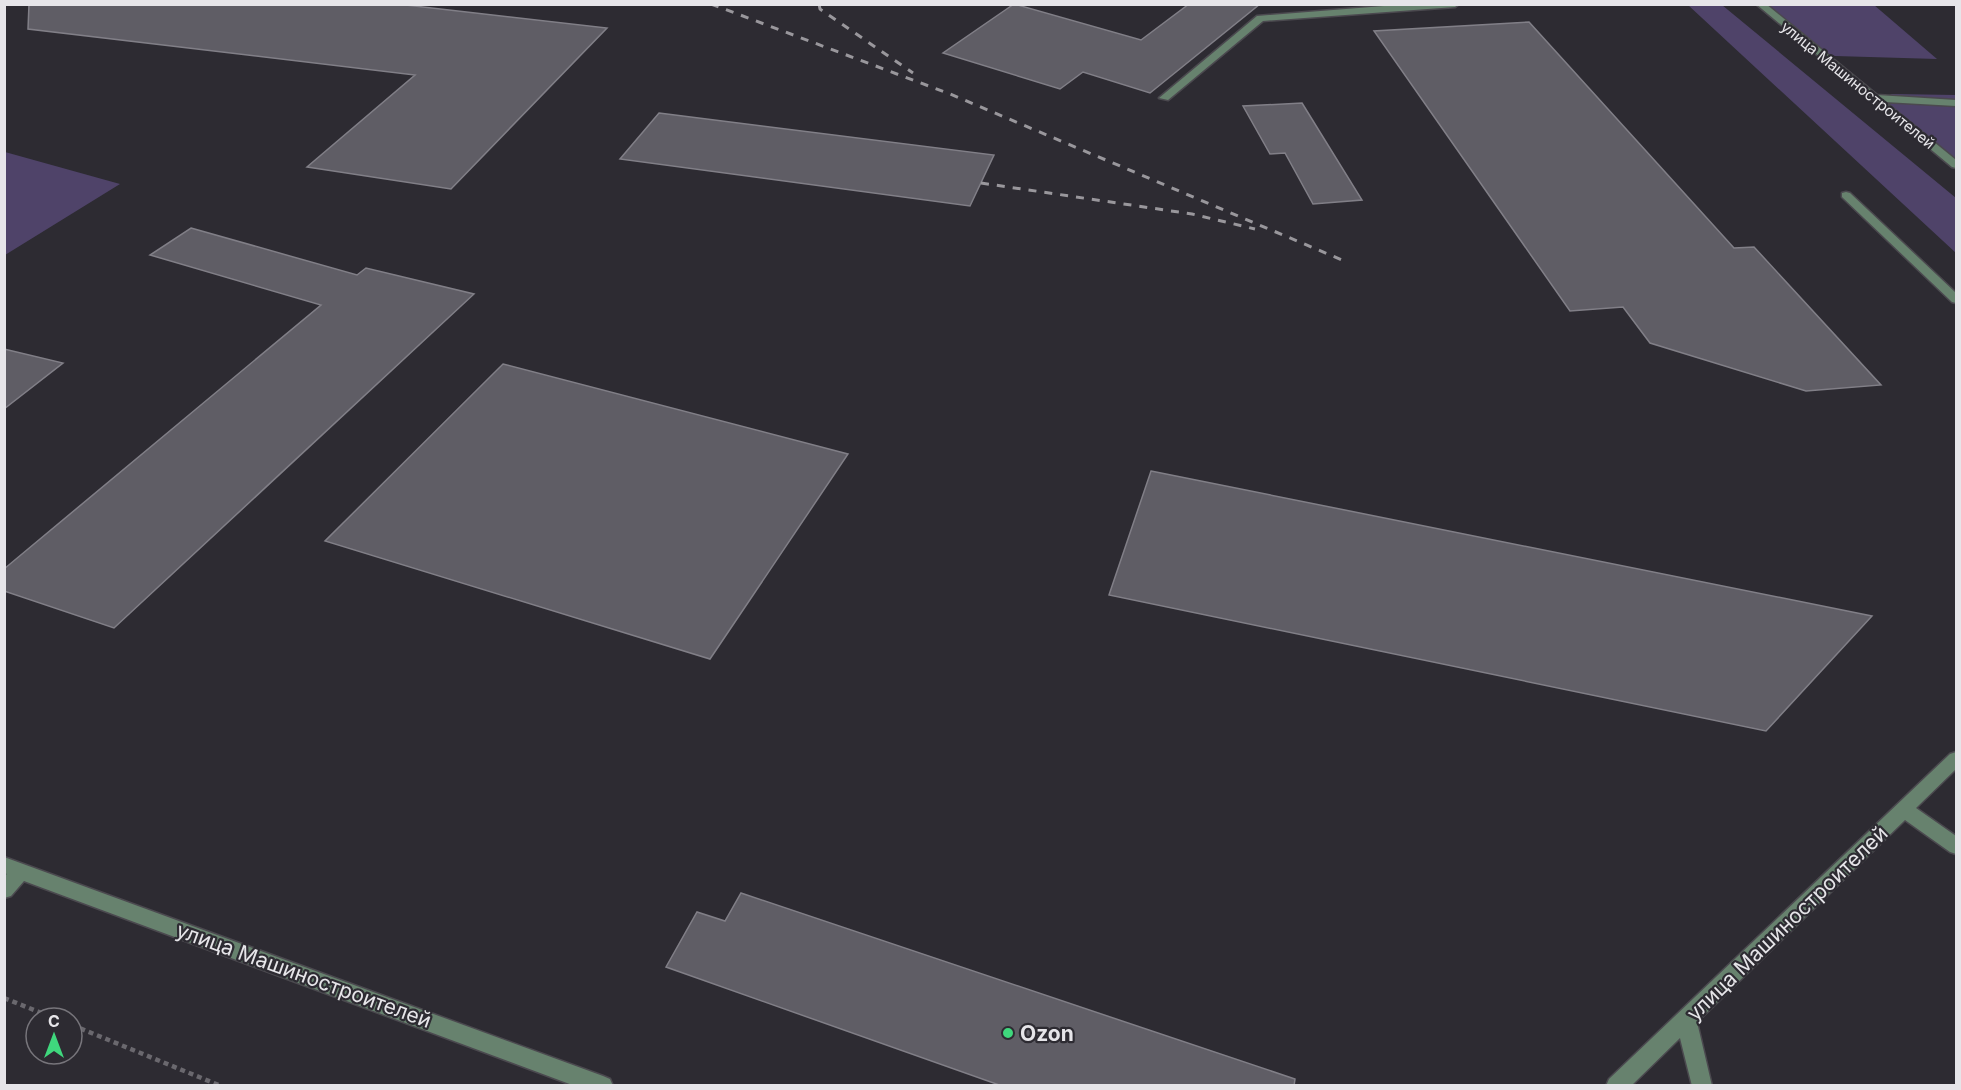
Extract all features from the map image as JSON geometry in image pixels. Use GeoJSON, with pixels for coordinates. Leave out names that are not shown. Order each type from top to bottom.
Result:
{"type":"FeatureCollection","features":[{"type":"Feature","properties":{"kind":"street"},"geometry":{"type":"LineString","coordinates":[[1164,98],[1260,18],[1455,4]]}},
{"type":"Feature","properties":{"kind":"street","name":"улица Машиностроителей"},"geometry":{"type":"LineString","coordinates":[[1760,4],[1956,165]]}},
{"type":"Feature","properties":{"kind":"street"},"geometry":{"type":"LineString","coordinates":[[1874,98],[1956,103]]}},
{"type":"Feature","properties":{"kind":"street"},"geometry":{"type":"LineString","coordinates":[[1846,195],[1956,299]]}},
{"type":"Feature","properties":{"kind":"street","name":"улица Машиностроителей"},"geometry":{"type":"LineString","coordinates":[[1616,1086],[1956,759]]}},
{"type":"Feature","properties":{"kind":"street"},"geometry":{"type":"LineString","coordinates":[[1905,810],[1956,846]]}},
{"type":"Feature","properties":{"kind":"street"},"geometry":{"type":"LineString","coordinates":[[4,890],[13,868]]}},
{"type":"Feature","properties":{"kind":"street","name":"улица Машиностроителей"},"geometry":{"type":"LineString","coordinates":[[13,868],[603,1086]]}},
{"type":"Feature","properties":{"kind":"street"},"geometry":{"type":"LineString","coordinates":[[1686,1019],[1702,1086]]}},
{"type":"Feature","properties":{"kind":"path"},"geometry":{"type":"LineString","coordinates":[[4,998],[24,1006]]}},
{"type":"Feature","properties":{"kind":"path"},"geometry":{"type":"LineString","coordinates":[[84,1030],[221,1086]]}},
{"type":"Feature","properties":{"kind":"shaded area"},"geometry":{"type":"Polygon","coordinates":[[[1688,5],[1722,5],[1956,198],[1956,253],[1688,5]]]}},
{"type":"Feature","properties":{"kind":"shaded area"},"geometry":{"type":"Polygon","coordinates":[[[1763,5],[1874,5],[1937,59],[1835,56],[1823,52],[1763,5]]]}},
{"type":"Feature","properties":{"kind":"shaded area"},"geometry":{"type":"Polygon","coordinates":[[[1892,94],[1956,95],[1956,160],[1884,102],[1884,97],[1892,94]]]}},
{"type":"Feature","properties":{"kind":"shaded area"},"geometry":{"type":"Polygon","coordinates":[[[5,152],[120,184],[5,255],[5,152]]]}},
{"type":"Feature","properties":{"kind":"building"},"geometry":{"type":"Polygon","coordinates":[[[29,4],[397,4],[607,28],[451,189],[307,167],[415,75],[28,29],[29,4]]]}},
{"type":"Feature","properties":{"kind":"building"},"geometry":{"type":"Polygon","coordinates":[[[1014,4],[1141,40],[1189,4],[1260,4],[1150,93],[1083,72],[1060,89],[943,53],[1014,4]]]}},
{"type":"Feature","properties":{"kind":"building"},"geometry":{"type":"Polygon","coordinates":[[[1529,22],[1734,248],[1754,247],[1881,385],[1806,391],[1650,343],[1623,307],[1570,311],[1374,31],[1529,22]]]}},
{"type":"Feature","properties":{"kind":"building"},"geometry":{"type":"Polygon","coordinates":[[[1302,103],[1362,200],[1313,204],[1285,153],[1270,154],[1243,106],[1302,103]]]}},
{"type":"Feature","properties":{"kind":"building"},"geometry":{"type":"Polygon","coordinates":[[[659,113],[994,155],[970,206],[620,159],[659,113]]]}},
{"type":"Feature","properties":{"kind":"building"},"geometry":{"type":"Polygon","coordinates":[[[191,228],[357,275],[366,268],[474,294],[114,628],[4,591],[4,569],[321,305],[150,255],[191,228]]]}},
{"type":"Feature","properties":{"kind":"building"},"geometry":{"type":"Polygon","coordinates":[[[4,349],[63,363],[4,409],[4,349]]]}},
{"type":"Feature","properties":{"kind":"building"},"geometry":{"type":"Polygon","coordinates":[[[503,364],[848,454],[710,659],[325,541],[503,364]]]}},
{"type":"Feature","properties":{"kind":"building"},"geometry":{"type":"Polygon","coordinates":[[[1151,471],[1872,616],[1766,731],[1109,595],[1151,471]]]}},
{"type":"Feature","properties":{"kind":"building"},"geometry":{"type":"Polygon","coordinates":[[[741,893],[1295,1079],[1294,1086],[1002,1086],[666,967],[697,912],[725,921],[741,893]]]}},
{"type":"Feature","properties":{"kind":"railway"},"geometry":{"type":"LineString","coordinates":[[711,4],[950,94],[1342,260]]}},
{"type":"Feature","properties":{"kind":"railway"},"geometry":{"type":"LineString","coordinates":[[819,4],[820,9],[913,73]]}},
{"type":"Feature","properties":{"kind":"railway"},"geometry":{"type":"LineString","coordinates":[[981,183],[1192,214],[1255,229]]}},
{"type":"Feature","properties":{"kind":"place","name":"Ozon"},"geometry":{"type":"Point","coordinates":[1008,1033]}}]}
